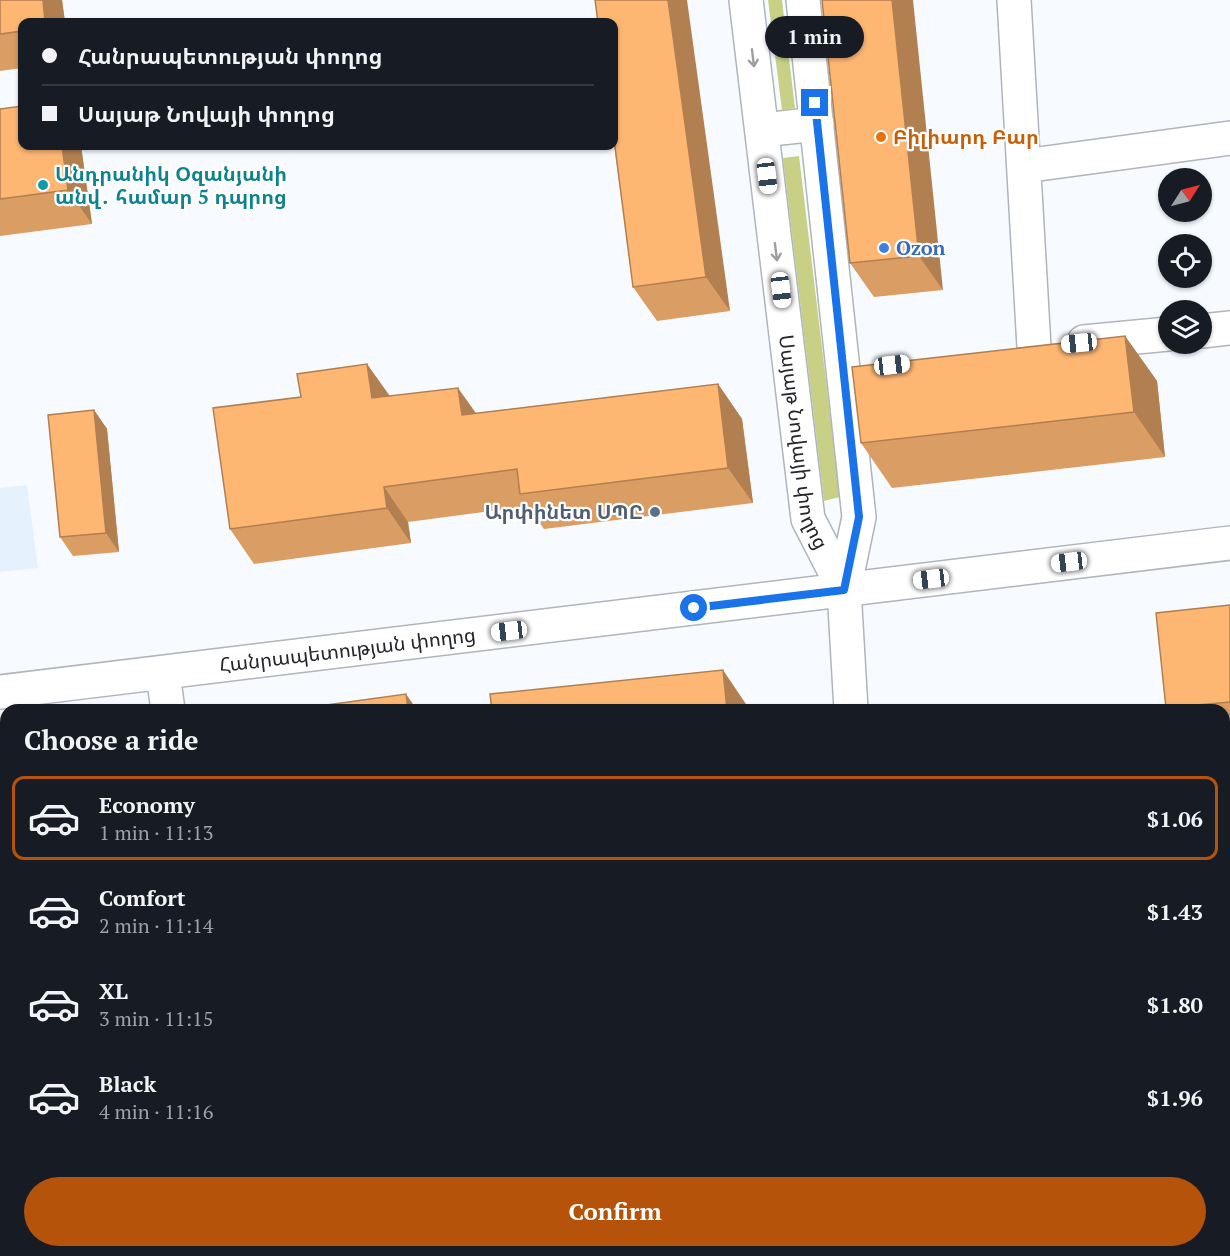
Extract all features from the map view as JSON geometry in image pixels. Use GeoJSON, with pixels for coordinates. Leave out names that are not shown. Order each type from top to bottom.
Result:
{"type":"FeatureCollection","features":[{"type":"Feature","properties":{"kind":"street","name":"Սայաթ Նովայի փողոց"},"geometry":{"type":"LineString","coordinates":[[746,0],[808,519],[844,590]]}},
{"type":"Feature","properties":{"kind":"street","name":"Սայաթ Նովայի փողոց"},"geometry":{"type":"LineString","coordinates":[[803,0],[817,124],[856,370],[859,517],[844,590],[851,704]]}},
{"type":"Feature","properties":{"kind":"street"},"geometry":{"type":"LineString","coordinates":[[1014,0],[1024,166],[1022,348],[1158,335]]}},
{"type":"Feature","properties":{"kind":"street"},"geometry":{"type":"LineString","coordinates":[[762,130],[817,124]]}},
{"type":"Feature","properties":{"kind":"street"},"geometry":{"type":"LineString","coordinates":[[1024,166],[1230,138]]}},
{"type":"Feature","properties":{"kind":"street"},"geometry":{"type":"LineString","coordinates":[[1212,330],[1230,328]]}},
{"type":"Feature","properties":{"kind":"street","name":"Հանրապետության փողոց"},"geometry":{"type":"LineString","coordinates":[[0,693],[1230,543]]}},
{"type":"Feature","properties":{"kind":"street"},"geometry":{"type":"LineString","coordinates":[[163,674],[167,704]]}},
{"type":"Feature","properties":{"kind":"shaded area"},"geometry":{"type":"Polygon","coordinates":[[[27,485],[38,568],[0,572],[0,488],[27,485]]]}},
{"type":"Feature","properties":{"kind":"green space"},"geometry":{"type":"Polygon","coordinates":[[[768,0],[782,0],[795,108],[782,110],[768,0]]]}},
{"type":"Feature","properties":{"kind":"green space"},"geometry":{"type":"Polygon","coordinates":[[[799,156],[840,497],[824,501],[783,158],[799,156]]]}},
{"type":"Feature","properties":{"kind":"building"},"geometry":{"type":"Polygon","coordinates":[[[0,0],[43,0],[45,18],[18,18],[18,32],[0,34],[0,0]]]}},
{"type":"Feature","properties":{"kind":"building"},"geometry":{"type":"Polygon","coordinates":[[[595,0],[668,0],[706,277],[633,287],[615,150],[618,150],[618,18],[597,18],[595,0]]]}},
{"type":"Feature","properties":{"kind":"building"},"geometry":{"type":"Polygon","coordinates":[[[822,0],[892,0],[919,256],[850,263],[822,0]]]}},
{"type":"Feature","properties":{"kind":"building"},"geometry":{"type":"Polygon","coordinates":[[[18,107],[18,150],[63,150],[68,190],[0,199],[0,109],[18,107]]]}},
{"type":"Feature","properties":{"kind":"building"},"geometry":{"type":"Polygon","coordinates":[[[1125,336],[1134,412],[861,443],[852,367],[1125,336]]]}},
{"type":"Feature","properties":{"kind":"building"},"geometry":{"type":"Polygon","coordinates":[[[367,364],[372,398],[458,388],[462,415],[718,384],[728,468],[520,494],[517,469],[384,487],[387,508],[230,529],[213,408],[301,397],[297,374],[367,364]]]}},
{"type":"Feature","properties":{"kind":"building"},"geometry":{"type":"Polygon","coordinates":[[[94,410],[106,533],[60,537],[48,415],[94,410]]]}},
{"type":"Feature","properties":{"kind":"building"},"geometry":{"type":"Polygon","coordinates":[[[1230,605],[1230,702],[1166,704],[1156,613],[1230,605]]]}},
{"type":"Feature","properties":{"kind":"building"},"geometry":{"type":"Polygon","coordinates":[[[723,670],[726,704],[491,704],[490,694],[723,670]]]}},
{"type":"Feature","properties":{"kind":"building"},"geometry":{"type":"Polygon","coordinates":[[[406,694],[407,704],[334,704],[406,694]]]}},
{"type":"Feature","properties":{"kind":"place","name":"Բիլիարդ Բար"},"geometry":{"type":"Point","coordinates":[881,137]}},
{"type":"Feature","properties":{"kind":"place","name":"Անդրանիկ Օզանյանի անվ․ համար 5 դպրոց"},"geometry":{"type":"Point","coordinates":[43,185]}},
{"type":"Feature","properties":{"kind":"place","name":"Ozon"},"geometry":{"type":"Point","coordinates":[884,248]}},
{"type":"Feature","properties":{"kind":"place","name":"Արփինետ ՍՊԸ"},"geometry":{"type":"Point","coordinates":[655,512]}},
{"type":"Feature","properties":{"kind":"route"},"geometry":{"type":"LineString","coordinates":[[694,608],[844,590],[859,517],[815,103]]}}]}
